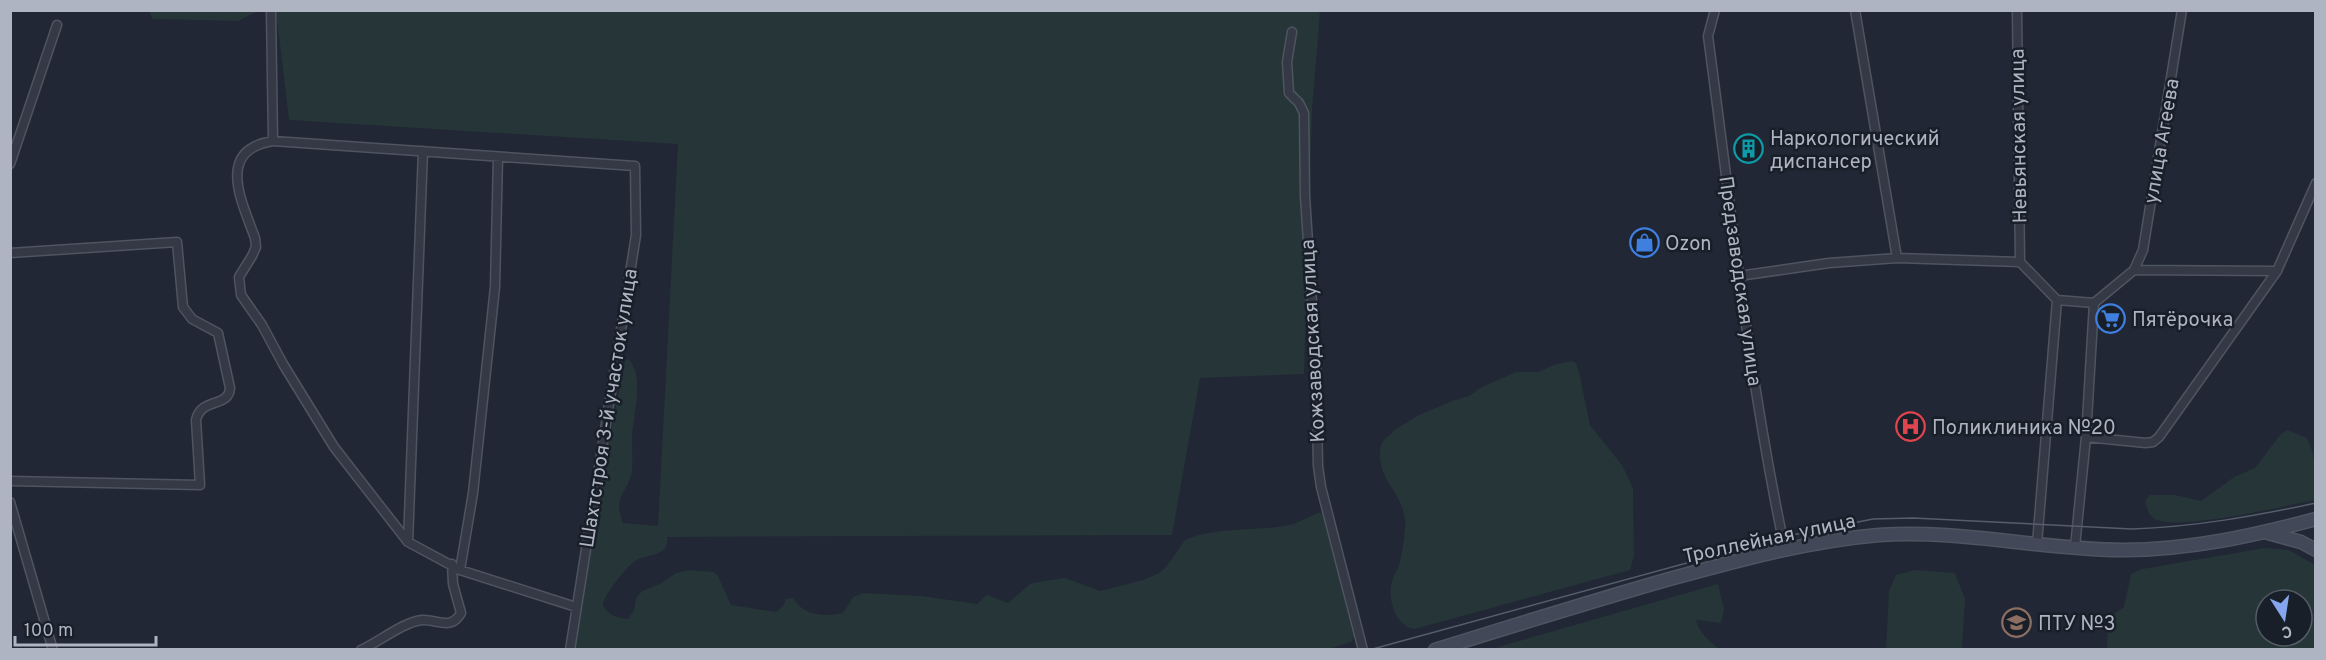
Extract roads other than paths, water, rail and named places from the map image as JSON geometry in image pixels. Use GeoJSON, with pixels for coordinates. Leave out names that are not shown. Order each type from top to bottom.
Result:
{"type":"FeatureCollection","features":[{"type":"Feature","properties":{"kind":"street"},"geometry":{"type":"LineString","coordinates":[[271,10],[273,141]]}},
{"type":"Feature","properties":{"kind":"street","name":"Предзаводская улица"},"geometry":{"type":"LineString","coordinates":[[1715,10],[1708,36],[1738,276],[1762,434],[1785,550]]}},
{"type":"Feature","properties":{"kind":"street"},"geometry":{"type":"LineString","coordinates":[[1855,10],[1897,258]]}},
{"type":"Feature","properties":{"kind":"street","name":"Невьянская улица"},"geometry":{"type":"LineString","coordinates":[[2017,10],[2020,262]]}},
{"type":"Feature","properties":{"kind":"street","name":"улица Агеева"},"geometry":{"type":"LineString","coordinates":[[2134,270],[2142,250],[2182,10]]}},
{"type":"Feature","properties":{"kind":"street"},"geometry":{"type":"LineString","coordinates":[[10,164],[57,25]]}},
{"type":"Feature","properties":{"kind":"street","name":"Кожзаводская улица"},"geometry":{"type":"LineString","coordinates":[[1292,32],[1287,62],[1289,93],[1303,108],[1304,113],[1305,196],[1316,364],[1320,478],[1364,650]]}},
{"type":"Feature","properties":{"kind":"street"},"geometry":{"type":"LineString","coordinates":[[460,570],[473,493],[495,287],[498,157],[273,141],[260,143],[248,149],[240,158],[236,170],[236,180],[256,247],[239,277],[241,296],[262,324],[283,364],[329,440],[408,542],[460,570],[576,608]]}},
{"type":"Feature","properties":{"kind":"street"},"geometry":{"type":"LineString","coordinates":[[408,542],[423,151]]}},
{"type":"Feature","properties":{"kind":"street","name":"Шахтстроя 3-й участок улица"},"geometry":{"type":"LineString","coordinates":[[498,157],[635,166],[636,235],[570,650]]}},
{"type":"Feature","properties":{"kind":"street"},"geometry":{"type":"LineString","coordinates":[[2086,437],[2146,443],[2153,442],[2159,437],[2277,271],[2316,183]]}},
{"type":"Feature","properties":{"kind":"street"},"geometry":{"type":"LineString","coordinates":[[10,253],[177,242],[183,307],[192,319],[218,333],[230,388],[226,399],[203,407],[197,413],[195,420],[200,485],[10,481]]}},
{"type":"Feature","properties":{"kind":"street"},"geometry":{"type":"LineString","coordinates":[[1738,276],[1829,263],[1897,258],[2020,262],[2056,300],[2094,303],[2134,270],[2277,271]]}},
{"type":"Feature","properties":{"kind":"street"},"geometry":{"type":"LineString","coordinates":[[2037,544],[2056,300]]}},
{"type":"Feature","properties":{"kind":"street"},"geometry":{"type":"LineString","coordinates":[[2075,547],[2086,437],[2094,303]]}},
{"type":"Feature","properties":{"kind":"street"},"geometry":{"type":"LineString","coordinates":[[10,502],[53,650]]}},
{"type":"Feature","properties":{"kind":"street","name":"Троллейная улица"},"geometry":{"type":"LineString","coordinates":[[1435,650],[1667,580],[1785,550],[1838,540],[1898,535],[2121,550],[2167,549],[2202,545],[2316,519]]}},
{"type":"Feature","properties":{"kind":"street"},"geometry":{"type":"LineString","coordinates":[[2264,532],[2301,542],[2316,550]]}},
{"type":"Feature","properties":{"kind":"street"},"geometry":{"type":"LineString","coordinates":[[361,650],[412,623],[426,620],[443,624],[459,617],[460,606],[453,584],[452,564]]}},
{"type":"Feature","properties":{"kind":"tram line"},"geometry":{"type":"LineString","coordinates":[[1369,650],[1782,537],[1873,519],[1913,518],[2132,529],[2224,520],[2316,503]]}},
{"type":"Feature","properties":{"kind":"place","name":"Наркологический диспансер"},"geometry":{"type":"Point","coordinates":[1749,149]}},
{"type":"Feature","properties":{"kind":"place","name":"Ozon"},"geometry":{"type":"Point","coordinates":[1644,243]}},
{"type":"Feature","properties":{"kind":"place","name":"Пятёрочка"},"geometry":{"type":"Point","coordinates":[2111,319]}},
{"type":"Feature","properties":{"kind":"place","name":"Поликлиника №20"},"geometry":{"type":"Point","coordinates":[1911,427]}},
{"type":"Feature","properties":{"kind":"place","name":"ПТУ №3"},"geometry":{"type":"Point","coordinates":[2017,623]}}]}
